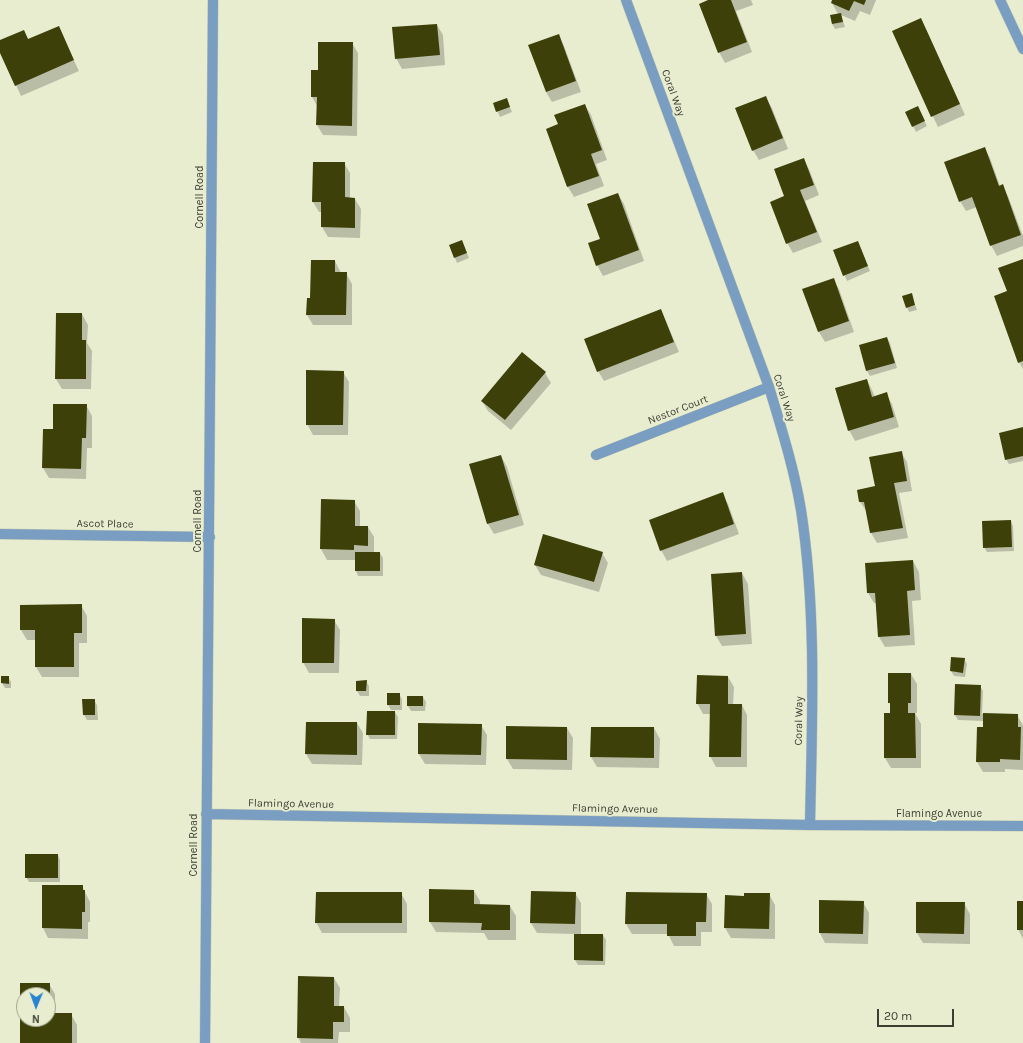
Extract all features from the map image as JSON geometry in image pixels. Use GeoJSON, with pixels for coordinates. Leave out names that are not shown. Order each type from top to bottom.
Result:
{"type":"FeatureCollection","features":[{"type":"Feature","properties":{"kind":"street","name":"Cornell Road"},"geometry":{"type":"LineString","coordinates":[[205,1043],[213,0]]}},
{"type":"Feature","properties":{"kind":"street","name":"Coral Way"},"geometry":{"type":"LineString","coordinates":[[626,0],[769,387],[787,446],[801,510],[810,585],[812,671],[810,825]]}},
{"type":"Feature","properties":{"kind":"street"},"geometry":{"type":"LineString","coordinates":[[1000,0],[1023,49]]}},
{"type":"Feature","properties":{"kind":"street","name":"Nestor Court"},"geometry":{"type":"LineString","coordinates":[[596,455],[769,387]]}},
{"type":"Feature","properties":{"kind":"street","name":"Ascot Place"},"geometry":{"type":"LineString","coordinates":[[0,534],[210,537]]}},
{"type":"Feature","properties":{"kind":"street","name":"Flamingo Avenue"},"geometry":{"type":"LineString","coordinates":[[206,814],[810,825],[1023,826]]}},
{"type":"Feature","properties":{"kind":"building"},"geometry":{"type":"Polygon","coordinates":[[[708,0],[731,0],[747,42],[718,53],[699,4],[708,0]]]}},
{"type":"Feature","properties":{"kind":"building"},"geometry":{"type":"Polygon","coordinates":[[[832,0],[866,0],[864,5],[854,1],[849,11],[831,3],[832,0]]]}},
{"type":"Feature","properties":{"kind":"building"},"geometry":{"type":"Polygon","coordinates":[[[841,13],[843,22],[832,24],[830,15],[841,13]]]}},
{"type":"Feature","properties":{"kind":"building"},"geometry":{"type":"Polygon","coordinates":[[[921,18],[960,104],[931,117],[892,31],[921,18]]]}},
{"type":"Feature","properties":{"kind":"building"},"geometry":{"type":"Polygon","coordinates":[[[437,24],[440,55],[395,59],[392,27],[437,24]]]}},
{"type":"Feature","properties":{"kind":"building"},"geometry":{"type":"Polygon","coordinates":[[[59,26],[74,60],[15,86],[0,53],[0,40],[24,30],[28,39],[59,26]]]}},
{"type":"Feature","properties":{"kind":"building"},"geometry":{"type":"Polygon","coordinates":[[[559,34],[576,81],[546,92],[528,45],[559,34]]]}},
{"type":"Feature","properties":{"kind":"building"},"geometry":{"type":"Polygon","coordinates":[[[318,42],[353,42],[352,126],[316,125],[317,97],[311,97],[311,70],[318,70],[318,42]]]}},
{"type":"Feature","properties":{"kind":"building"},"geometry":{"type":"Polygon","coordinates":[[[766,96],[783,138],[752,151],[735,108],[766,96]]]}},
{"type":"Feature","properties":{"kind":"building"},"geometry":{"type":"Polygon","coordinates":[[[507,98],[510,107],[496,112],[493,103],[507,98]]]}},
{"type":"Feature","properties":{"kind":"building"},"geometry":{"type":"Polygon","coordinates":[[[585,104],[602,150],[591,154],[599,176],[567,187],[546,129],[558,124],[554,115],[585,104]]]}},
{"type":"Feature","properties":{"kind":"building"},"geometry":{"type":"Polygon","coordinates":[[[918,106],[925,121],[912,127],[905,112],[918,106]]]}},
{"type":"Feature","properties":{"kind":"building"},"geometry":{"type":"Polygon","coordinates":[[[985,147],[999,186],[1003,184],[1021,235],[990,246],[972,197],[959,202],[944,162],[985,147]]]}},
{"type":"Feature","properties":{"kind":"building"},"geometry":{"type":"Polygon","coordinates":[[[804,158],[814,185],[800,190],[817,232],[786,244],[770,202],[784,196],[774,169],[804,158]]]}},
{"type":"Feature","properties":{"kind":"building"},"geometry":{"type":"Polygon","coordinates":[[[313,162],[345,162],[345,197],[355,198],[355,228],[321,227],[321,202],[312,202],[313,162]]]}},
{"type":"Feature","properties":{"kind":"building"},"geometry":{"type":"Polygon","coordinates":[[[618,193],[639,250],[596,266],[588,243],[600,239],[587,204],[618,193]]]}},
{"type":"Feature","properties":{"kind":"building"},"geometry":{"type":"Polygon","coordinates":[[[462,240],[467,253],[454,258],[449,245],[462,240]]]}},
{"type":"Feature","properties":{"kind":"building"},"geometry":{"type":"Polygon","coordinates":[[[858,241],[868,266],[843,276],[833,250],[858,241]]]}},
{"type":"Feature","properties":{"kind":"building"},"geometry":{"type":"Polygon","coordinates":[[[1023,259],[1023,361],[1018,363],[994,296],[1007,291],[998,268],[1023,259]]]}},
{"type":"Feature","properties":{"kind":"building"},"geometry":{"type":"Polygon","coordinates":[[[311,260],[335,260],[335,272],[347,272],[346,315],[306,315],[307,298],[310,298],[311,260]]]}},
{"type":"Feature","properties":{"kind":"building"},"geometry":{"type":"Polygon","coordinates":[[[834,278],[849,321],[818,332],[802,289],[834,278]]]}},
{"type":"Feature","properties":{"kind":"building"},"geometry":{"type":"Polygon","coordinates":[[[912,293],[915,305],[906,308],[902,296],[912,293]]]}},
{"type":"Feature","properties":{"kind":"building"},"geometry":{"type":"Polygon","coordinates":[[[661,309],[674,342],[597,372],[584,339],[661,309]]]}},
{"type":"Feature","properties":{"kind":"building"},"geometry":{"type":"Polygon","coordinates":[[[56,313],[82,313],[82,340],[86,340],[86,379],[55,379],[56,313]]]}},
{"type":"Feature","properties":{"kind":"building"},"geometry":{"type":"Polygon","coordinates":[[[887,337],[895,363],[866,371],[859,345],[887,337]]]}},
{"type":"Feature","properties":{"kind":"building"},"geometry":{"type":"Polygon","coordinates":[[[522,352],[546,372],[505,420],[481,401],[522,352]]]}},
{"type":"Feature","properties":{"kind":"building"},"geometry":{"type":"Polygon","coordinates":[[[306,370],[344,371],[343,425],[306,425],[306,370]]]}},
{"type":"Feature","properties":{"kind":"building"},"geometry":{"type":"Polygon","coordinates":[[[867,379],[872,397],[887,392],[894,417],[848,431],[835,388],[867,379]]]}},
{"type":"Feature","properties":{"kind":"building"},"geometry":{"type":"Polygon","coordinates":[[[53,404],[87,404],[86,438],[82,438],[81,469],[42,468],[43,429],[53,429],[53,404]]]}},
{"type":"Feature","properties":{"kind":"building"},"geometry":{"type":"Polygon","coordinates":[[[1023,427],[1023,456],[1005,460],[999,433],[1023,427]]]}},
{"type":"Feature","properties":{"kind":"building"},"geometry":{"type":"Polygon","coordinates":[[[902,451],[907,481],[894,483],[903,528],[870,533],[864,502],[859,502],[857,490],[875,486],[869,457],[902,451]]]}},
{"type":"Feature","properties":{"kind":"building"},"geometry":{"type":"Polygon","coordinates":[[[501,455],[519,515],[487,524],[469,464],[501,455]]]}},
{"type":"Feature","properties":{"kind":"building"},"geometry":{"type":"Polygon","coordinates":[[[723,492],[734,524],[660,551],[649,520],[723,492]]]}},
{"type":"Feature","properties":{"kind":"building"},"geometry":{"type":"Polygon","coordinates":[[[321,499],[355,500],[355,526],[368,526],[368,546],[354,545],[354,550],[320,549],[321,499]]]}},
{"type":"Feature","properties":{"kind":"building"},"geometry":{"type":"Polygon","coordinates":[[[1011,520],[1012,547],[983,548],[982,521],[1011,520]]]}},
{"type":"Feature","properties":{"kind":"building"},"geometry":{"type":"Polygon","coordinates":[[[543,534],[603,552],[594,582],[534,565],[543,534]]]}},
{"type":"Feature","properties":{"kind":"building"},"geometry":{"type":"Polygon","coordinates":[[[355,552],[380,552],[380,571],[355,571],[355,552]]]}},
{"type":"Feature","properties":{"kind":"building"},"geometry":{"type":"Polygon","coordinates":[[[913,560],[915,590],[907,591],[910,635],[878,637],[875,593],[867,593],[865,563],[913,560]]]}},
{"type":"Feature","properties":{"kind":"building"},"geometry":{"type":"Polygon","coordinates":[[[742,572],[746,634],[715,636],[711,574],[742,572]]]}},
{"type":"Feature","properties":{"kind":"building"},"geometry":{"type":"Polygon","coordinates":[[[82,604],[82,633],[74,633],[74,667],[35,667],[35,630],[20,630],[20,605],[82,604]]]}},
{"type":"Feature","properties":{"kind":"building"},"geometry":{"type":"Polygon","coordinates":[[[302,618],[335,619],[334,663],[302,663],[302,618]]]}},
{"type":"Feature","properties":{"kind":"building"},"geometry":{"type":"Polygon","coordinates":[[[951,657],[965,658],[963,673],[950,671],[951,657]]]}},
{"type":"Feature","properties":{"kind":"building"},"geometry":{"type":"Polygon","coordinates":[[[888,673],[911,673],[911,703],[908,703],[908,713],[915,713],[916,758],[884,758],[884,713],[890,713],[890,703],[888,703],[888,673]]]}},
{"type":"Feature","properties":{"kind":"building"},"geometry":{"type":"Polygon","coordinates":[[[697,675],[728,676],[728,704],[742,704],[741,757],[709,757],[710,704],[696,704],[697,675]]]}},
{"type":"Feature","properties":{"kind":"building"},"geometry":{"type":"Polygon","coordinates":[[[1,676],[9,676],[9,684],[1,683],[1,676]]]}},
{"type":"Feature","properties":{"kind":"building"},"geometry":{"type":"Polygon","coordinates":[[[367,680],[366,691],[356,691],[356,681],[367,680]]]}},
{"type":"Feature","properties":{"kind":"building"},"geometry":{"type":"Polygon","coordinates":[[[955,684],[981,685],[980,716],[954,715],[955,684]]]}},
{"type":"Feature","properties":{"kind":"building"},"geometry":{"type":"Polygon","coordinates":[[[387,693],[400,693],[400,705],[387,705],[387,693]]]}},
{"type":"Feature","properties":{"kind":"building"},"geometry":{"type":"Polygon","coordinates":[[[407,696],[423,696],[423,706],[407,706],[407,696]]]}},
{"type":"Feature","properties":{"kind":"building"},"geometry":{"type":"Polygon","coordinates":[[[82,699],[95,699],[95,715],[83,715],[82,699]]]}},
{"type":"Feature","properties":{"kind":"building"},"geometry":{"type":"Polygon","coordinates":[[[367,711],[395,711],[395,735],[366,735],[367,711]]]}},
{"type":"Feature","properties":{"kind":"building"},"geometry":{"type":"Polygon","coordinates":[[[983,713],[1018,714],[1018,727],[1021,727],[1020,760],[1000,759],[1000,762],[976,762],[977,727],[983,727],[983,713]]]}},
{"type":"Feature","properties":{"kind":"building"},"geometry":{"type":"Polygon","coordinates":[[[306,722],[357,722],[357,755],[305,754],[306,722]]]}},
{"type":"Feature","properties":{"kind":"building"},"geometry":{"type":"Polygon","coordinates":[[[418,723],[482,724],[481,755],[418,754],[418,723]]]}},
{"type":"Feature","properties":{"kind":"building"},"geometry":{"type":"Polygon","coordinates":[[[506,726],[567,727],[567,760],[506,759],[506,726]]]}},
{"type":"Feature","properties":{"kind":"building"},"geometry":{"type":"Polygon","coordinates":[[[591,727],[654,727],[654,758],[590,757],[591,727]]]}},
{"type":"Feature","properties":{"kind":"building"},"geometry":{"type":"Polygon","coordinates":[[[25,854],[58,854],[58,878],[25,878],[25,854]]]}},
{"type":"Feature","properties":{"kind":"building"},"geometry":{"type":"Polygon","coordinates":[[[42,885],[83,885],[83,890],[85,890],[85,912],[82,912],[82,929],[42,928],[42,885]]]}},
{"type":"Feature","properties":{"kind":"building"},"geometry":{"type":"Polygon","coordinates":[[[429,889],[474,890],[474,904],[510,905],[510,930],[481,930],[482,923],[429,922],[429,889]]]}},
{"type":"Feature","properties":{"kind":"building"},"geometry":{"type":"Polygon","coordinates":[[[531,891],[576,892],[575,924],[530,923],[531,891]]]}},
{"type":"Feature","properties":{"kind":"building"},"geometry":{"type":"Polygon","coordinates":[[[316,892],[402,892],[402,923],[315,923],[316,892]]]}},
{"type":"Feature","properties":{"kind":"building"},"geometry":{"type":"Polygon","coordinates":[[[626,892],[707,893],[706,922],[696,922],[696,936],[667,936],[667,924],[625,924],[626,892]]]}},
{"type":"Feature","properties":{"kind":"building"},"geometry":{"type":"Polygon","coordinates":[[[744,893],[770,893],[769,929],[724,928],[725,895],[744,896],[744,893]]]}},
{"type":"Feature","properties":{"kind":"building"},"geometry":{"type":"Polygon","coordinates":[[[819,900],[864,901],[863,934],[819,933],[819,900]]]}},
{"type":"Feature","properties":{"kind":"building"},"geometry":{"type":"Polygon","coordinates":[[[1017,901],[1023,901],[1023,930],[1017,930],[1017,901]]]}},
{"type":"Feature","properties":{"kind":"building"},"geometry":{"type":"Polygon","coordinates":[[[916,902],[965,902],[964,934],[916,933],[916,902]]]}},
{"type":"Feature","properties":{"kind":"building"},"geometry":{"type":"Polygon","coordinates":[[[574,934],[603,934],[603,961],[574,960],[574,934]]]}},
{"type":"Feature","properties":{"kind":"building"},"geometry":{"type":"Polygon","coordinates":[[[298,976],[334,977],[334,1006],[344,1006],[344,1022],[333,1022],[333,1039],[297,1038],[298,976]]]}},
{"type":"Feature","properties":{"kind":"building"},"geometry":{"type":"Polygon","coordinates":[[[20,983],[50,983],[50,987],[20,987],[20,983]]]}},
{"type":"Feature","properties":{"kind":"building"},"geometry":{"type":"Polygon","coordinates":[[[56,1013],[72,1013],[72,1043],[20,1043],[20,1027],[56,1027],[56,1013]]]}}]}
